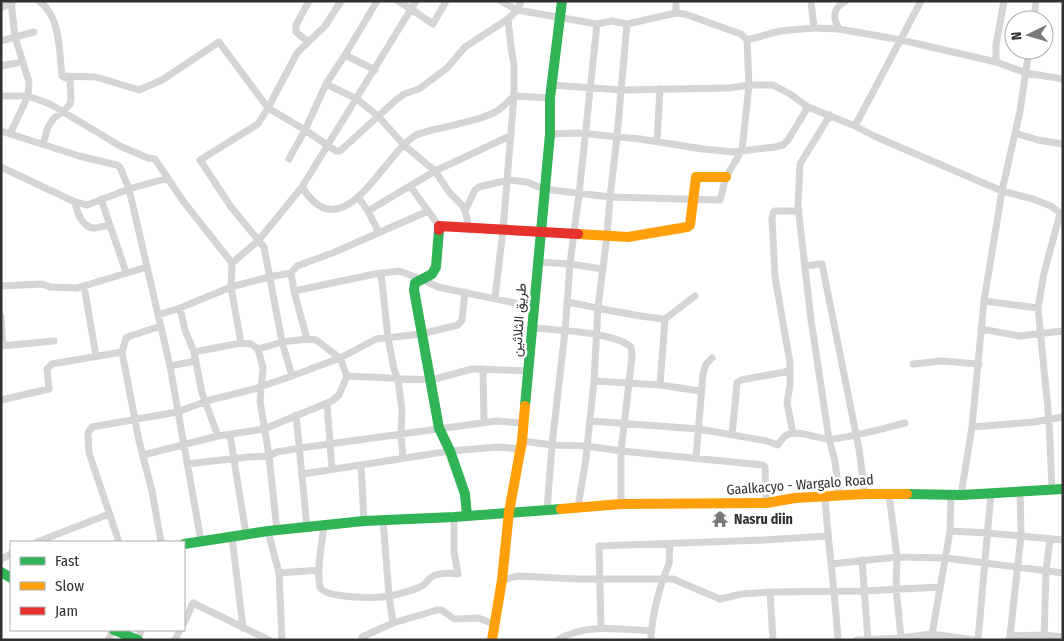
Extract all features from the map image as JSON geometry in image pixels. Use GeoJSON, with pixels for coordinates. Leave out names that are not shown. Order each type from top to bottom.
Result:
{"type":"FeatureCollection","features":[{"type":"Feature","properties":{"kind":"street"},"geometry":{"type":"LineString","coordinates":[[39,1],[50,12],[54,21],[62,76]]}},
{"type":"Feature","properties":{"kind":"street"},"geometry":{"type":"LineString","coordinates":[[308,42],[296,32],[296,25],[309,1]]}},
{"type":"Feature","properties":{"kind":"street"},"geometry":{"type":"LineString","coordinates":[[292,376],[282,342],[264,247],[231,207],[200,160],[258,124],[297,53],[325,26],[341,1]]}},
{"type":"Feature","properties":{"kind":"street"},"geometry":{"type":"LineString","coordinates":[[289,158],[305,130],[326,84],[377,1]]}},
{"type":"Feature","properties":{"kind":"street"},"geometry":{"type":"LineString","coordinates":[[398,1],[433,24],[446,1]]}},
{"type":"Feature","properties":{"kind":"street"},"geometry":{"type":"LineString","coordinates":[[232,264],[258,241],[302,187],[416,1]]}},
{"type":"Feature","properties":{"kind":"street"},"geometry":{"type":"LineString","coordinates":[[465,211],[474,190],[508,180],[527,182],[544,189],[610,197],[720,200],[726,177],[742,150],[749,85],[747,40],[741,34],[693,16],[676,13],[627,24],[612,21],[597,24],[517,10],[501,1]]}},
{"type":"Feature","properties":{"kind":"street"},"geometry":{"type":"LineString","coordinates":[[62,76],[96,77],[139,90],[162,80],[219,42],[268,108],[328,144],[336,151],[343,150],[404,94],[419,90],[447,68],[465,47],[508,19],[517,10],[522,1]]}},
{"type":"Feature","properties":{"kind":"street","name":"طريق الثلاثين"},"geometry":{"type":"LineString","coordinates":[[492,640],[502,580],[509,512],[524,423],[550,134],[550,98],[562,1]]}},
{"type":"Feature","properties":{"kind":"street"},"geometry":{"type":"LineString","coordinates":[[676,1],[676,13]]}},
{"type":"Feature","properties":{"kind":"street"},"geometry":{"type":"LineString","coordinates":[[811,1],[814,28]]}},
{"type":"Feature","properties":{"kind":"street"},"geometry":{"type":"LineString","coordinates":[[838,29],[834,20],[835,10],[846,1]]}},
{"type":"Feature","properties":{"kind":"street"},"geometry":{"type":"LineString","coordinates":[[855,126],[921,1]]}},
{"type":"Feature","properties":{"kind":"street"},"geometry":{"type":"LineString","coordinates":[[996,62],[996,45],[1004,1]]}},
{"type":"Feature","properties":{"kind":"street"},"geometry":{"type":"LineString","coordinates":[[1,8],[12,2],[14,37],[29,82],[28,96],[10,134]]}},
{"type":"Feature","properties":{"kind":"street"},"geometry":{"type":"LineString","coordinates":[[495,298],[508,180],[514,96],[514,65],[510,48],[508,19]]}},
{"type":"Feature","properties":{"kind":"street"},"geometry":{"type":"LineString","coordinates":[[547,510],[570,264],[597,24]]}},
{"type":"Feature","properties":{"kind":"street"},"geometry":{"type":"LineString","coordinates":[[578,507],[590,421],[598,307],[618,137],[627,24]]}},
{"type":"Feature","properties":{"kind":"street"},"geometry":{"type":"LineString","coordinates":[[747,40],[771,32],[814,28],[838,29],[901,40],[996,62],[1026,73],[1063,79]]}},
{"type":"Feature","properties":{"kind":"street"},"geometry":{"type":"LineString","coordinates":[[1,41],[34,32]]}},
{"type":"Feature","properties":{"kind":"street"},"geometry":{"type":"LineString","coordinates":[[345,55],[374,70]]}},
{"type":"Feature","properties":{"kind":"street"},"geometry":{"type":"LineString","coordinates":[[932,637],[956,495],[972,427],[984,302],[1002,191],[1028,60]]}},
{"type":"Feature","properties":{"kind":"street"},"geometry":{"type":"LineString","coordinates":[[1,66],[22,62]]}},
{"type":"Feature","properties":{"kind":"street"},"geometry":{"type":"LineString","coordinates":[[43,144],[54,118],[68,107],[71,99],[70,80],[62,76]]}},
{"type":"Feature","properties":{"kind":"street"},"geometry":{"type":"LineString","coordinates":[[326,84],[357,99],[378,116],[404,145],[435,171],[449,192],[462,205],[468,228]]}},
{"type":"Feature","properties":{"kind":"street"},"geometry":{"type":"LineString","coordinates":[[552,85],[622,90],[730,88],[749,85],[773,85],[808,107],[1002,191],[1051,206],[1062,214],[1044,273],[1038,308],[1057,489]]}},
{"type":"Feature","properties":{"kind":"street"},"geometry":{"type":"LineString","coordinates":[[657,141],[660,89]]}},
{"type":"Feature","properties":{"kind":"street"},"geometry":{"type":"LineString","coordinates":[[1,96],[28,96],[64,111],[120,146],[155,160],[232,264],[231,288],[241,343]]}},
{"type":"Feature","properties":{"kind":"street"},"geometry":{"type":"LineString","coordinates":[[302,187],[308,197],[317,205],[332,210],[347,206],[358,197],[404,145],[417,135],[492,113],[514,96],[550,98]]}},
{"type":"Feature","properties":{"kind":"street"},"geometry":{"type":"LineString","coordinates":[[550,134],[586,134],[618,137],[734,152],[782,145],[788,140],[808,107]]}},
{"type":"Feature","properties":{"kind":"street"},"geometry":{"type":"LineString","coordinates":[[830,115],[800,164],[799,210],[810,314],[839,495]]}},
{"type":"Feature","properties":{"kind":"street"},"geometry":{"type":"LineString","coordinates":[[1,131],[79,156],[117,164],[120,167],[129,189],[170,366],[201,541]]}},
{"type":"Feature","properties":{"kind":"street"},"geometry":{"type":"LineString","coordinates":[[1014,133],[1038,140],[1063,144]]}},
{"type":"Feature","properties":{"kind":"street"},"geometry":{"type":"LineString","coordinates":[[368,210],[435,171],[510,136]]}},
{"type":"Feature","properties":{"kind":"street"},"geometry":{"type":"LineString","coordinates":[[1,167],[75,202],[87,204],[168,178]]}},
{"type":"Feature","properties":{"kind":"street"},"geometry":{"type":"LineString","coordinates":[[439,226],[628,237],[690,225],[696,178],[726,177]]}},
{"type":"Feature","properties":{"kind":"street"},"geometry":{"type":"LineString","coordinates":[[410,186],[439,226],[436,267],[432,274],[415,283],[414,290],[439,428],[450,451],[465,494],[467,516]]}},
{"type":"Feature","properties":{"kind":"street"},"geometry":{"type":"LineString","coordinates":[[358,197],[368,210],[379,233]]}},
{"type":"Feature","properties":{"kind":"street"},"geometry":{"type":"LineString","coordinates":[[102,199],[126,272]]}},
{"type":"Feature","properties":{"kind":"street"},"geometry":{"type":"LineString","coordinates":[[75,202],[78,215],[92,228],[109,225]]}},
{"type":"Feature","properties":{"kind":"street"},"geometry":{"type":"LineString","coordinates":[[793,433],[787,403],[790,371],[775,277],[772,218],[775,211],[799,210]]}},
{"type":"Feature","properties":{"kind":"street"},"geometry":{"type":"LineString","coordinates":[[158,315],[231,288],[291,273],[297,266],[335,252],[428,211]]}},
{"type":"Feature","properties":{"kind":"street"},"geometry":{"type":"LineString","coordinates":[[537,262],[603,269]]}},
{"type":"Feature","properties":{"kind":"street"},"geometry":{"type":"LineString","coordinates":[[805,266],[822,264],[856,435],[865,494]]}},
{"type":"Feature","properties":{"kind":"street"},"geometry":{"type":"LineString","coordinates":[[1,286],[42,284],[50,287],[77,288],[147,267]]}},
{"type":"Feature","properties":{"kind":"street"},"geometry":{"type":"LineString","coordinates":[[294,291],[399,271],[438,287],[534,307]]}},
{"type":"Feature","properties":{"kind":"street"},"geometry":{"type":"LineString","coordinates":[[291,273],[307,339]]}},
{"type":"Feature","properties":{"kind":"street"},"geometry":{"type":"LineString","coordinates":[[381,273],[388,338],[398,380],[402,410],[403,458]]}},
{"type":"Feature","properties":{"kind":"street"},"geometry":{"type":"LineString","coordinates":[[84,286],[96,356]]}},
{"type":"Feature","properties":{"kind":"street"},"geometry":{"type":"LineString","coordinates":[[119,541],[89,453],[88,433],[92,427],[177,412],[292,376],[340,358],[371,341],[421,334],[460,323],[462,320],[464,292]]}},
{"type":"Feature","properties":{"kind":"street"},"geometry":{"type":"LineString","coordinates":[[567,302],[636,316],[665,319],[695,296]]}},
{"type":"Feature","properties":{"kind":"street"},"geometry":{"type":"LineString","coordinates":[[984,302],[1038,308]]}},
{"type":"Feature","properties":{"kind":"street"},"geometry":{"type":"LineString","coordinates":[[180,308],[185,330],[194,352],[205,402],[218,436]]}},
{"type":"Feature","properties":{"kind":"street"},"geometry":{"type":"LineString","coordinates":[[1,317],[2,346],[54,342]]}},
{"type":"Feature","properties":{"kind":"street"},"geometry":{"type":"LineString","coordinates":[[660,385],[665,319]]}},
{"type":"Feature","properties":{"kind":"street"},"geometry":{"type":"LineString","coordinates":[[161,326],[126,338],[122,352],[161,541]]}},
{"type":"Feature","properties":{"kind":"street"},"geometry":{"type":"LineString","coordinates":[[532,328],[597,335],[622,341],[631,347],[632,357],[621,451],[621,504]]}},
{"type":"Feature","properties":{"kind":"street"},"geometry":{"type":"LineString","coordinates":[[981,329],[1019,336],[1063,331]]}},
{"type":"Feature","properties":{"kind":"street"},"geometry":{"type":"LineString","coordinates":[[143,455],[218,436],[264,429],[296,415],[327,405],[339,395],[347,376],[340,358],[321,342],[307,339],[282,342],[258,349]]}},
{"type":"Feature","properties":{"kind":"street"},"geometry":{"type":"LineString","coordinates":[[194,352],[241,343],[251,344],[258,349],[264,368],[260,401],[269,456],[272,531],[279,573],[282,640]]}},
{"type":"Feature","properties":{"kind":"street"},"geometry":{"type":"LineString","coordinates":[[1,400],[49,389],[47,369],[52,364],[122,352]]}},
{"type":"Feature","properties":{"kind":"street"},"geometry":{"type":"LineString","coordinates":[[696,458],[700,391],[706,364],[712,358]]}},
{"type":"Feature","properties":{"kind":"street"},"geometry":{"type":"LineString","coordinates":[[170,366],[196,361]]}},
{"type":"Feature","properties":{"kind":"street"},"geometry":{"type":"LineString","coordinates":[[913,364],[942,361],[979,364]]}},
{"type":"Feature","properties":{"kind":"street"},"geometry":{"type":"LineString","coordinates":[[483,368],[484,422]]}},
{"type":"Feature","properties":{"kind":"street"},"geometry":{"type":"LineString","coordinates":[[347,376],[398,380],[431,380],[472,369],[529,371]]}},
{"type":"Feature","properties":{"kind":"street"},"geometry":{"type":"LineString","coordinates":[[732,435],[737,383],[741,380],[790,371]]}},
{"type":"Feature","properties":{"kind":"street"},"geometry":{"type":"LineString","coordinates":[[594,381],[660,385],[700,391]]}},
{"type":"Feature","properties":{"kind":"street"},"geometry":{"type":"LineString","coordinates":[[327,405],[332,469]]}},
{"type":"Feature","properties":{"kind":"street"},"geometry":{"type":"LineString","coordinates":[[296,415],[307,527]]}},
{"type":"Feature","properties":{"kind":"street"},"geometry":{"type":"LineString","coordinates":[[972,427],[1063,417]]}},
{"type":"Feature","properties":{"kind":"street"},"geometry":{"type":"LineString","coordinates":[[590,421],[699,430],[778,445],[785,435],[793,433],[829,439],[905,424]]}},
{"type":"Feature","properties":{"kind":"street"},"geometry":{"type":"LineString","coordinates":[[187,464],[269,456],[277,452],[300,448],[484,422],[524,423]]}},
{"type":"Feature","properties":{"kind":"street"},"geometry":{"type":"LineString","coordinates":[[230,435],[246,534]]}},
{"type":"Feature","properties":{"kind":"street"},"geometry":{"type":"LineString","coordinates":[[303,474],[450,451],[521,445],[586,446],[763,465],[765,467],[766,503]]}},
{"type":"Feature","properties":{"kind":"street"},"geometry":{"type":"LineString","coordinates":[[361,466],[364,521]]}},
{"type":"Feature","properties":{"kind":"street","name":"Gaalkacyo - Wargalo Road"},"geometry":{"type":"LineString","coordinates":[[185,544],[246,534],[383,519],[454,517],[621,504],[766,503],[795,498],[839,495],[956,495],[1057,489]]}},
{"type":"Feature","properties":{"kind":"street"},"geometry":{"type":"LineString","coordinates":[[1020,490],[1021,536],[1009,638],[1063,636]]}},
{"type":"Feature","properties":{"kind":"street"},"geometry":{"type":"LineString","coordinates":[[857,640],[932,637],[977,640],[992,493]]}},
{"type":"Feature","properties":{"kind":"street"},"geometry":{"type":"LineString","coordinates":[[889,494],[897,557],[896,588],[901,638]]}},
{"type":"Feature","properties":{"kind":"street"},"geometry":{"type":"LineString","coordinates":[[825,496],[838,640]]}},
{"type":"Feature","properties":{"kind":"street"},"geometry":{"type":"LineString","coordinates":[[40,541],[109,514]]}},
{"type":"Feature","properties":{"kind":"street"},"geometry":{"type":"LineString","coordinates":[[324,526],[319,570],[320,588],[326,593],[349,597],[389,596],[422,587],[433,576],[447,573],[458,574],[454,552],[454,517]]}},
{"type":"Feature","properties":{"kind":"street"},"geometry":{"type":"LineString","coordinates":[[383,519],[393,624]]}},
{"type":"Feature","properties":{"kind":"street"},"geometry":{"type":"LineString","coordinates":[[950,531],[1063,540]]}},
{"type":"Feature","properties":{"kind":"street"},"geometry":{"type":"LineString","coordinates":[[601,628],[599,546],[828,536]]}},
{"type":"Feature","properties":{"kind":"street"},"geometry":{"type":"LineString","coordinates":[[232,537],[243,628]]}},
{"type":"Feature","properties":{"kind":"street"},"geometry":{"type":"LineString","coordinates":[[1044,637],[1046,570],[1050,539]]}},
{"type":"Feature","properties":{"kind":"street"},"geometry":{"type":"LineString","coordinates":[[651,640],[656,599],[669,564],[670,544]]}},
{"type":"Feature","properties":{"kind":"street"},"geometry":{"type":"LineString","coordinates":[[831,564],[897,557],[946,558],[1063,573]]}},
{"type":"Feature","properties":{"kind":"street"},"geometry":{"type":"LineString","coordinates":[[862,560],[868,639]]}},
{"type":"Feature","properties":{"kind":"street"},"geometry":{"type":"LineString","coordinates":[[279,573],[319,570]]}},
{"type":"Feature","properties":{"kind":"street"},"geometry":{"type":"LineString","coordinates":[[502,580],[518,576],[577,579],[663,579],[673,580],[720,599],[742,594],[770,592],[864,591],[940,587]]}},
{"type":"Feature","properties":{"kind":"street"},"geometry":{"type":"LineString","coordinates":[[770,592],[773,640]]}},
{"type":"Feature","properties":{"kind":"street"},"geometry":{"type":"LineString","coordinates":[[185,601],[194,603],[269,640]]}},
{"type":"Feature","properties":{"kind":"street"},"geometry":{"type":"LineString","coordinates":[[185,621],[194,603]]}},
{"type":"Feature","properties":{"kind":"street"},"geometry":{"type":"LineString","coordinates":[[362,638],[393,624],[437,610],[442,610],[454,619],[478,618],[494,624]]}},
{"type":"Feature","properties":{"kind":"street"},"geometry":{"type":"LineString","coordinates":[[558,640],[568,634],[601,628],[651,631]]}},
{"type":"Feature","properties":{"kind":"street"},"geometry":{"type":"LineString","coordinates":[[115,631],[137,640]]}},
{"type":"Feature","properties":{"kind":"traffic: fast"},"geometry":{"type":"LineString","coordinates":[[525,406],[550,134],[550,98],[562,1]]}},
{"type":"Feature","properties":{"kind":"traffic: fast"},"geometry":{"type":"LineString","coordinates":[[439,230],[436,267],[432,274],[415,283],[414,290],[439,428],[450,451],[465,494],[467,516]]}},
{"type":"Feature","properties":{"kind":"traffic: fast"},"geometry":{"type":"LineString","coordinates":[[907,494],[961,495],[1063,489]]}},
{"type":"Feature","properties":{"kind":"traffic: fast"},"geometry":{"type":"LineString","coordinates":[[185,544],[268,531],[364,521],[561,509]]}},
{"type":"Feature","properties":{"kind":"traffic: fast"},"geometry":{"type":"LineString","coordinates":[[1,572],[10,577]]}},
{"type":"Feature","properties":{"kind":"traffic: fast"},"geometry":{"type":"LineString","coordinates":[[116,631],[138,640]]}},
{"type":"Feature","properties":{"kind":"traffic: slow"},"geometry":{"type":"LineString","coordinates":[[578,234],[628,237],[687,227],[690,225],[696,177],[726,177]]}},
{"type":"Feature","properties":{"kind":"traffic: slow"},"geometry":{"type":"LineString","coordinates":[[492,640],[502,580],[509,512],[522,441],[525,406]]}},
{"type":"Feature","properties":{"kind":"traffic: slow"},"geometry":{"type":"LineString","coordinates":[[561,509],[621,504],[766,503],[795,498],[907,494]]}},
{"type":"Feature","properties":{"kind":"traffic: jam"},"geometry":{"type":"LineString","coordinates":[[439,230],[439,226],[578,234]]}},
{"type":"Feature","properties":{"kind":"place","name":"Nasru diin"},"geometry":{"type":"Point","coordinates":[720,519]}}]}
